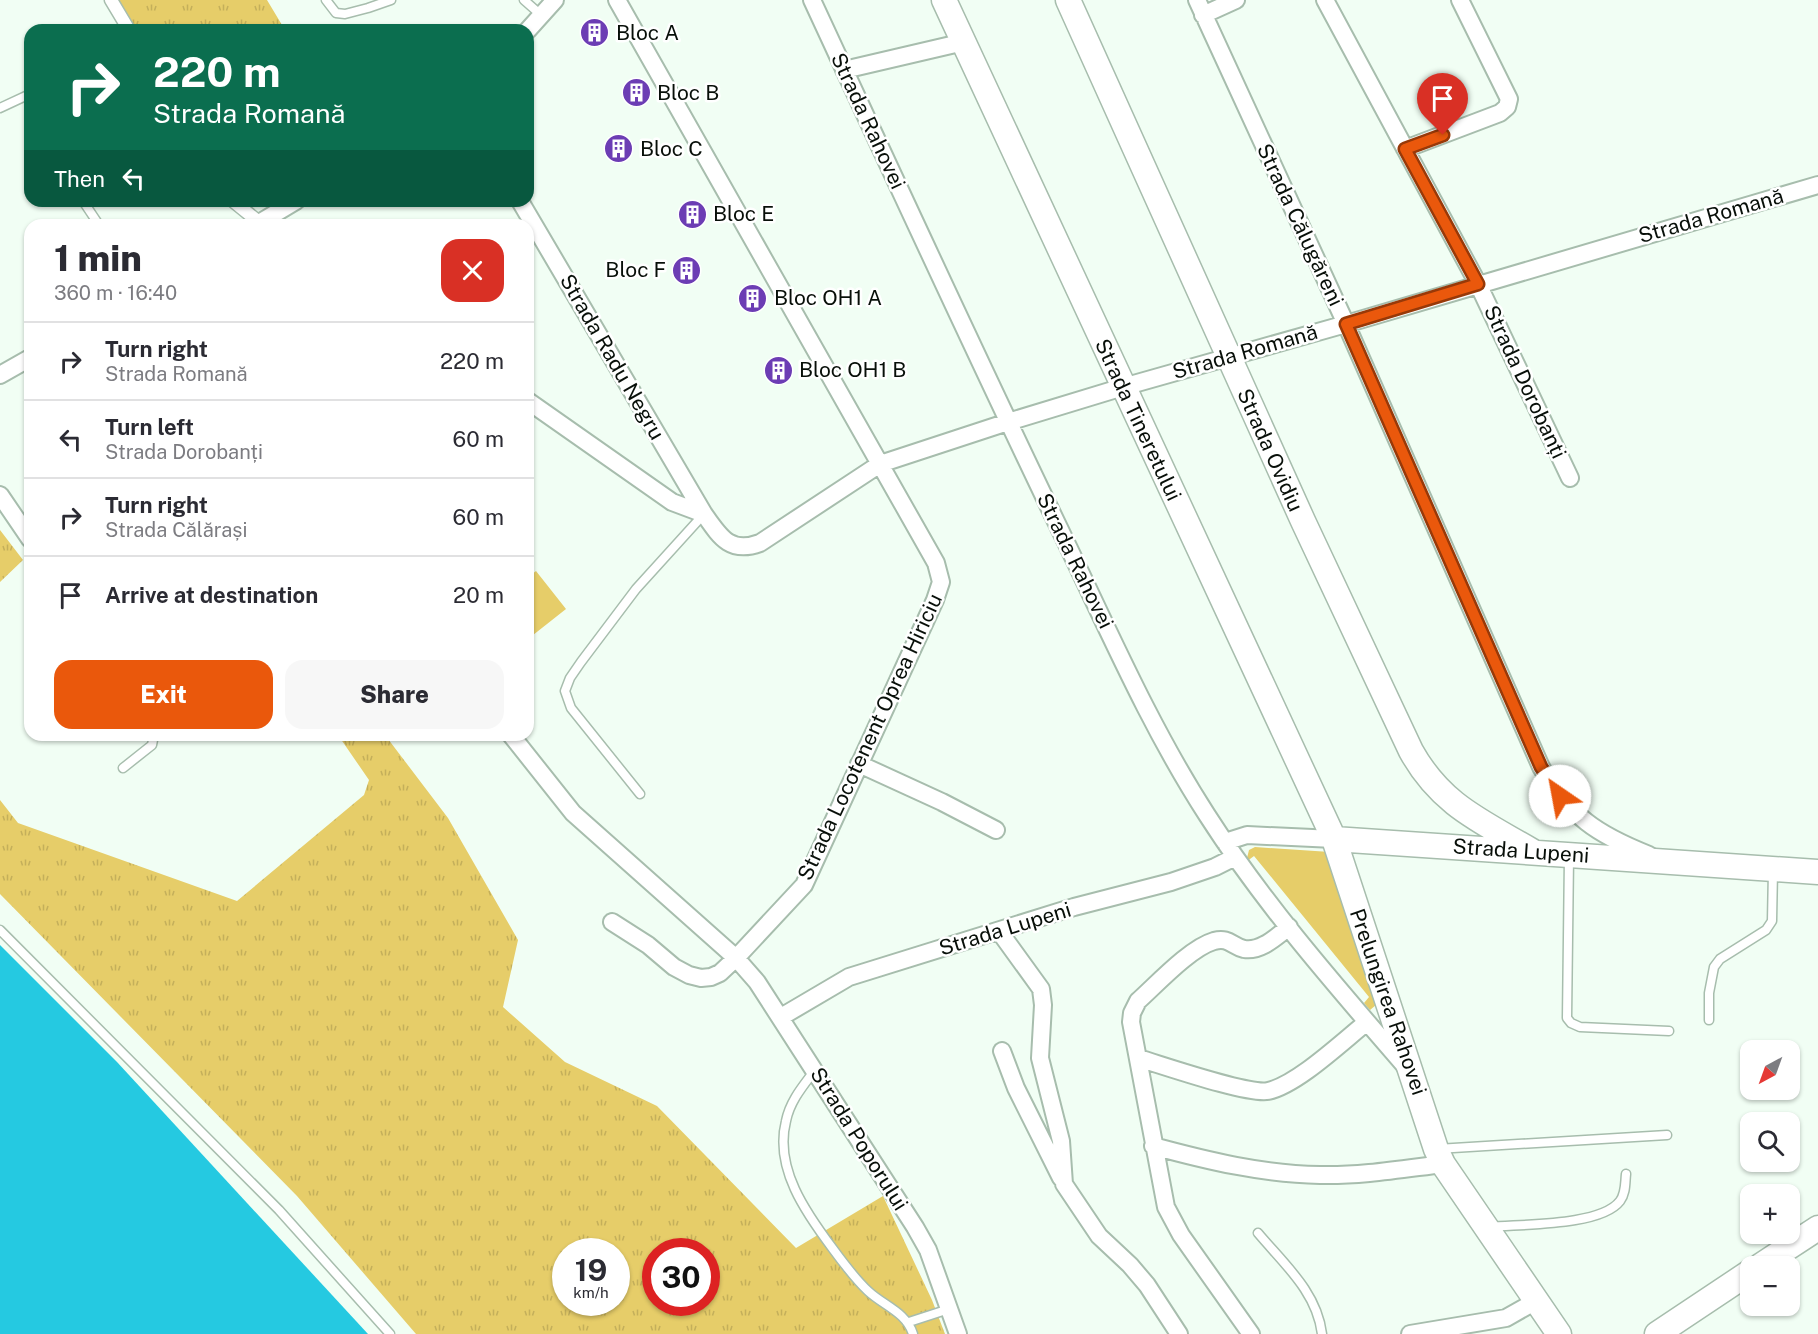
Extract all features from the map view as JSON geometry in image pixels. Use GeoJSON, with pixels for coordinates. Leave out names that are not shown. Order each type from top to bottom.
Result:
{"type":"FeatureCollection","features":[{"type":"Feature","properties":{"kind":"main road","name":"Strada Tineretului"},"geometry":{"type":"LineString","coordinates":[[944,0],[1334,838]]}},
{"type":"Feature","properties":{"kind":"main road","name":"Strada Ovidiu"},"geometry":{"type":"LineString","coordinates":[[1068,0],[1363,652],[1419,766],[1436,788],[1454,804],[1532,851]]}},
{"type":"Feature","properties":{"kind":"main road","name":"Strada Lupeni"},"geometry":{"type":"LineString","coordinates":[[1334,838],[1818,872]]}},
{"type":"Feature","properties":{"kind":"main road","name":"Prelungirea Rahovei"},"geometry":{"type":"LineString","coordinates":[[1334,838],[1439,1157],[1484,1227],[1559,1334]]}},
{"type":"Feature","properties":{"kind":"main road"},"geometry":{"type":"LineString","coordinates":[[1775,1256],[1818,1228]]}},
{"type":"Feature","properties":{"kind":"main road"},"geometry":{"type":"LineString","coordinates":[[1661,1333],[1740,1279]]}},
{"type":"Feature","properties":{"kind":"street"},"geometry":{"type":"LineString","coordinates":[[111,0],[125,24]]}},
{"type":"Feature","properties":{"kind":"street"},"geometry":{"type":"LineString","coordinates":[[533,24],[555,0]]}},
{"type":"Feature","properties":{"kind":"street","name":"Strada Locotenent Oprea Hiriciu"},"geometry":{"type":"LineString","coordinates":[[617,0],[936,563],[941,582],[935,600],[804,885],[736,958]]}},
{"type":"Feature","properties":{"kind":"street","name":"Strada Rahovei"},"geometry":{"type":"LineString","coordinates":[[812,0],[1008,422],[1143,700],[1196,798],[1235,857],[1289,927],[1413,1076]]}},
{"type":"Feature","properties":{"kind":"street"},"geometry":{"type":"LineString","coordinates":[[1200,7],[1236,0]]}},
{"type":"Feature","properties":{"kind":"street","name":"Strada Dorobanți"},"geometry":{"type":"LineString","coordinates":[[1325,0],[1478,284],[1570,478]]}},
{"type":"Feature","properties":{"kind":"street"},"geometry":{"type":"LineString","coordinates":[[1405,149],[1500,113],[1508,106],[1509,99],[1460,0]]}},
{"type":"Feature","properties":{"kind":"street","name":"Strada Călugăreni"},"geometry":{"type":"LineString","coordinates":[[1200,7],[1346,324],[1541,767],[1560,796],[1584,821],[1622,844],[1664,861]]}},
{"type":"Feature","properties":{"kind":"street"},"geometry":{"type":"LineString","coordinates":[[844,70],[964,42]]}},
{"type":"Feature","properties":{"kind":"street","name":"Strada Romană"},"geometry":{"type":"LineString","coordinates":[[704,514],[724,540],[735,547],[749,548],[880,464],[1123,387],[1818,185]]}},
{"type":"Feature","properties":{"kind":"street"},"geometry":{"type":"LineString","coordinates":[[240,207],[253,219]]}},
{"type":"Feature","properties":{"kind":"street"},"geometry":{"type":"LineString","coordinates":[[267,219],[286,207]]}},
{"type":"Feature","properties":{"kind":"street","name":"Strada Radu Negru"},"geometry":{"type":"LineString","coordinates":[[534,225],[704,514]]}},
{"type":"Feature","properties":{"kind":"street"},"geometry":{"type":"LineString","coordinates":[[0,375],[24,361]]}},
{"type":"Feature","properties":{"kind":"street"},"geometry":{"type":"LineString","coordinates":[[534,405],[672,502],[704,514]]}},
{"type":"Feature","properties":{"kind":"street"},"geometry":{"type":"LineString","coordinates":[[0,495],[24,530]]}},
{"type":"Feature","properties":{"kind":"street","name":"Strada Poporului"},"geometry":{"type":"LineString","coordinates":[[516,741],[573,813],[736,958],[757,982],[815,1069],[928,1250],[958,1334]]}},
{"type":"Feature","properties":{"kind":"street"},"geometry":{"type":"LineString","coordinates":[[859,764],[996,830]]}},
{"type":"Feature","properties":{"kind":"street","name":"Strada Lupeni"},"geometry":{"type":"LineString","coordinates":[[1225,842],[1247,835],[1334,838]]}},
{"type":"Feature","properties":{"kind":"street","name":"Strada Lupeni"},"geometry":{"type":"LineString","coordinates":[[781,1017],[849,977],[1074,907],[1198,873],[1235,857]]}},
{"type":"Feature","properties":{"kind":"street"},"geometry":{"type":"LineString","coordinates":[[612,922],[648,945],[674,967],[689,975],[701,978],[711,977],[720,973],[736,958]]}},
{"type":"Feature","properties":{"kind":"street"},"geometry":{"type":"LineString","coordinates":[[1251,1334],[1172,1221],[1166,1207],[1131,1023],[1132,1013],[1138,1001],[1196,950],[1221,940],[1233,942],[1243,948],[1254,949],[1265,945],[1289,927]]}},
{"type":"Feature","properties":{"kind":"street"},"geometry":{"type":"LineString","coordinates":[[999,931],[1041,989],[1043,1005],[1040,1058],[1061,1141],[1064,1184]]}},
{"type":"Feature","properties":{"kind":"street","name":"Prelungirea Rahovei"},"geometry":{"type":"LineString","coordinates":[[1137,1058],[1245,1089],[1266,1091],[1282,1085],[1303,1072],[1366,1022]]}},
{"type":"Feature","properties":{"kind":"street"},"geometry":{"type":"LineString","coordinates":[[1002,1051],[1016,1088],[1064,1184],[1099,1236],[1130,1265],[1147,1285],[1179,1334]]}},
{"type":"Feature","properties":{"kind":"street"},"geometry":{"type":"LineString","coordinates":[[1153,1146],[1226,1164],[1292,1173],[1348,1174],[1439,1157]]}},
{"type":"Feature","properties":{"kind":"street"},"geometry":{"type":"LineString","coordinates":[[1410,1334],[1506,1318],[1536,1301]]}},
{"type":"Feature","properties":{"kind":"lane"},"geometry":{"type":"LineString","coordinates":[[326,0],[336,13],[345,14],[391,0]]}},
{"type":"Feature","properties":{"kind":"lane"},"geometry":{"type":"LineString","coordinates":[[524,0],[541,15]]}},
{"type":"Feature","properties":{"kind":"lane"},"geometry":{"type":"LineString","coordinates":[[0,108],[24,99]]}},
{"type":"Feature","properties":{"kind":"lane"},"geometry":{"type":"LineString","coordinates":[[640,794],[570,708],[565,691],[580,662],[636,589],[704,514]]}},
{"type":"Feature","properties":{"kind":"lane"},"geometry":{"type":"LineString","coordinates":[[123,768],[153,741]]}},
{"type":"Feature","properties":{"kind":"lane"},"geometry":{"type":"LineString","coordinates":[[1569,854],[1567,1018],[1571,1023],[1580,1027],[1669,1030]]}},
{"type":"Feature","properties":{"kind":"lane"},"geometry":{"type":"LineString","coordinates":[[1709,1020],[1709,993],[1714,967],[1720,959],[1766,930],[1772,921],[1773,868]]}},
{"type":"Feature","properties":{"kind":"lane"},"geometry":{"type":"LineString","coordinates":[[0,930],[279,1210],[390,1334]]}},
{"type":"Feature","properties":{"kind":"lane"},"geometry":{"type":"LineString","coordinates":[[815,1069],[791,1104],[785,1121],[783,1138],[786,1166],[792,1183],[816,1227],[845,1266],[868,1291],[899,1312],[909,1322],[914,1334]]}},
{"type":"Feature","properties":{"kind":"lane"},"geometry":{"type":"LineString","coordinates":[[1439,1157],[1668,1135]]}},
{"type":"Feature","properties":{"kind":"lane"},"geometry":{"type":"LineString","coordinates":[[1484,1227],[1576,1220],[1599,1215],[1607,1212],[1621,1200],[1626,1174]]}},
{"type":"Feature","properties":{"kind":"lane"},"geometry":{"type":"LineString","coordinates":[[1258,1233],[1308,1293],[1320,1317],[1322,1334]]}},
{"type":"Feature","properties":{"kind":"lane"},"geometry":{"type":"LineString","coordinates":[[909,1322],[949,1309]]}},
{"type":"Feature","properties":{"kind":"green space"},"geometry":{"type":"Polygon","coordinates":[[[114,0],[267,0],[281,24],[128,24],[114,0]]]}},
{"type":"Feature","properties":{"kind":"green space"},"geometry":{"type":"Polygon","coordinates":[[[0,530],[23,560],[0,582],[0,530]]]}},
{"type":"Feature","properties":{"kind":"green space"},"geometry":{"type":"Polygon","coordinates":[[[536,571],[566,609],[534,634],[534,572],[536,571]]]}},
{"type":"Feature","properties":{"kind":"green space"},"geometry":{"type":"Polygon","coordinates":[[[342,741],[390,741],[448,818],[518,940],[503,1007],[565,1062],[657,1106],[796,1248],[883,1196],[932,1300],[945,1334],[416,1334],[297,1196],[0,894],[0,800],[18,823],[237,901],[364,795],[369,780],[342,741]]]}},
{"type":"Feature","properties":{"kind":"green space"},"geometry":{"type":"Polygon","coordinates":[[[1255,847],[1330,852],[1382,1000],[1370,1010],[1364,1003],[1369,997],[1254,856],[1246,862],[1249,850],[1255,847]]]}},
{"type":"Feature","properties":{"kind":"water"},"geometry":{"type":"Polygon","coordinates":[[[0,945],[117,1062],[368,1334],[0,1334],[0,945]]]}},
{"type":"Feature","properties":{"kind":"place","name":"Bloc A"},"geometry":{"type":"Point","coordinates":[595,33]}},
{"type":"Feature","properties":{"kind":"place","name":"Bloc B"},"geometry":{"type":"Point","coordinates":[636,93]}},
{"type":"Feature","properties":{"kind":"place","name":"Bloc C"},"geometry":{"type":"Point","coordinates":[619,149]}},
{"type":"Feature","properties":{"kind":"place","name":"Bloc E"},"geometry":{"type":"Point","coordinates":[692,214]}},
{"type":"Feature","properties":{"kind":"place","name":"Bloc F"},"geometry":{"type":"Point","coordinates":[687,270]}},
{"type":"Feature","properties":{"kind":"place","name":"Bloc OH1 A"},"geometry":{"type":"Point","coordinates":[753,298]}},
{"type":"Feature","properties":{"kind":"place","name":"Bloc OH1 B"},"geometry":{"type":"Point","coordinates":[778,370]}},
{"type":"Feature","properties":{"kind":"route"},"geometry":{"type":"LineString","coordinates":[[1443,135],[1405,149],[1478,284],[1346,324],[1541,767],[1560,796]]}}]}
